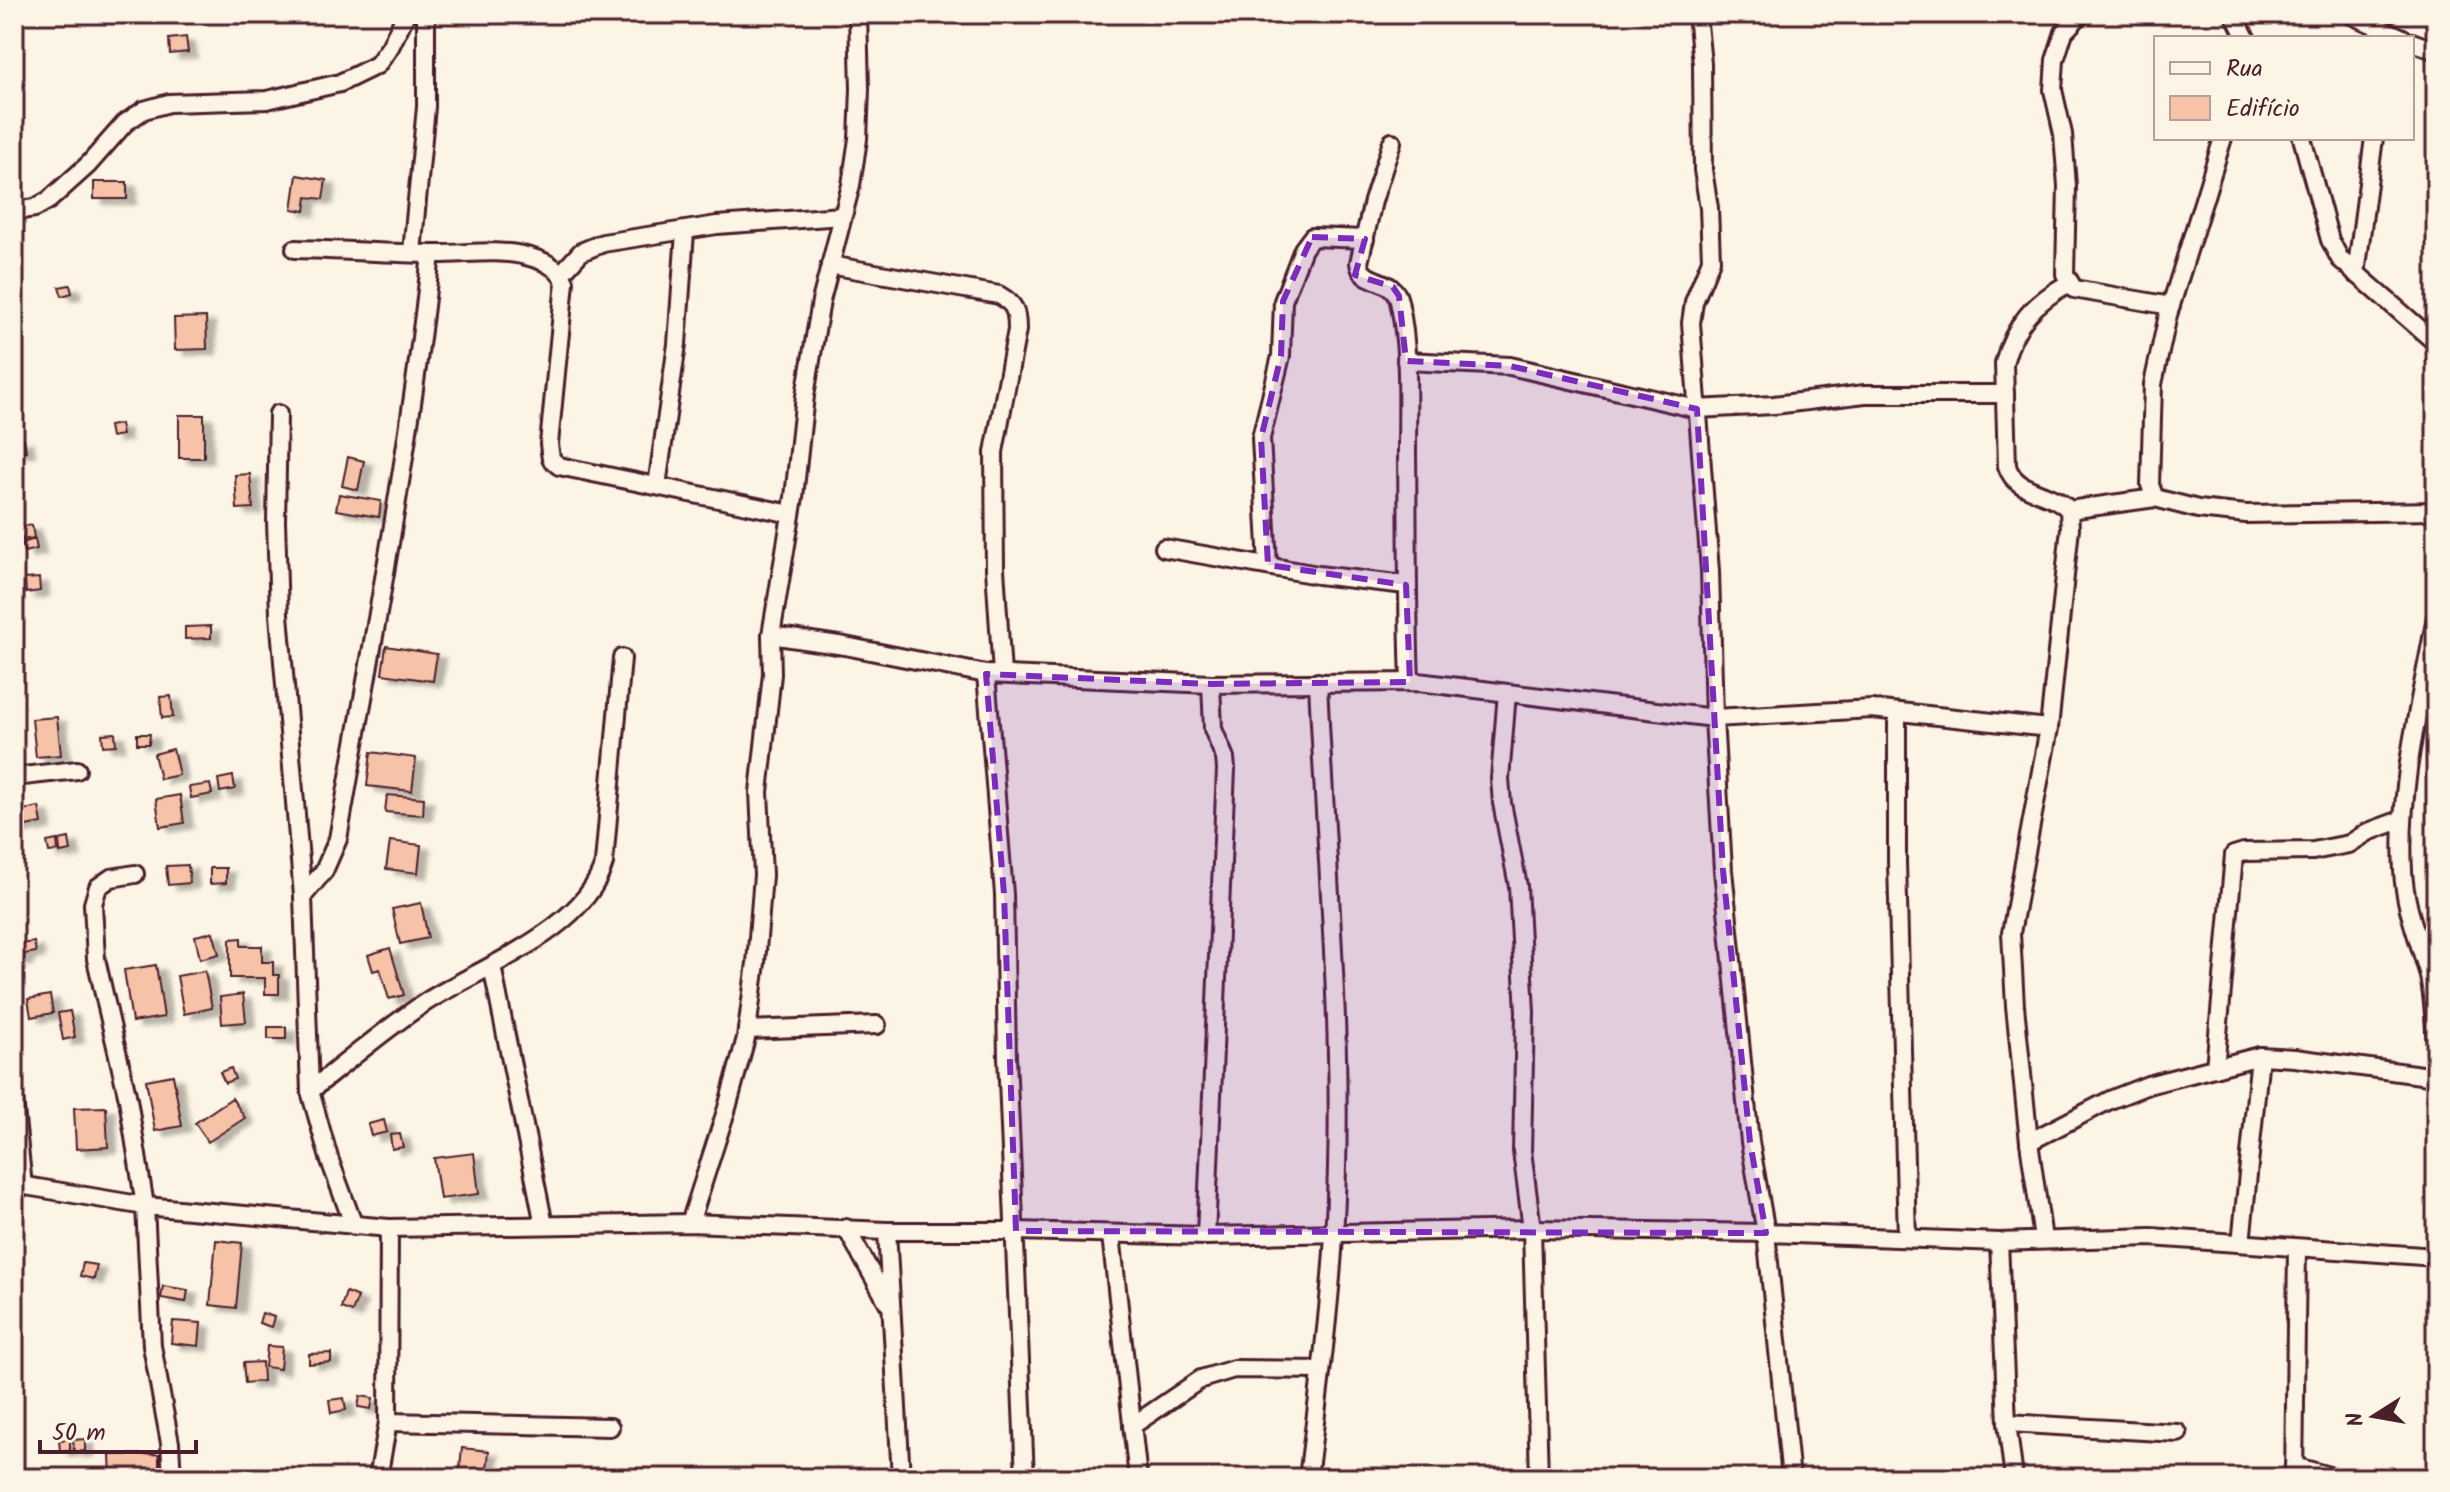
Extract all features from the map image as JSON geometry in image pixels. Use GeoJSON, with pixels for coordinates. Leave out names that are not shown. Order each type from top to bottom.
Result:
{"type":"FeatureCollection","features":[{"type":"Feature","properties":{"kind":"street"},"geometry":{"type":"LineString","coordinates":[[14,211],[35,208],[49,200],[88,165],[125,123],[144,110],[169,103],[267,100],[292,96],[340,83],[377,65],[390,47],[406,14]]}},
{"type":"Feature","properties":{"kind":"street"},"geometry":{"type":"LineString","coordinates":[[412,252],[426,107],[426,14]]}},
{"type":"Feature","properties":{"kind":"street"},"geometry":{"type":"LineString","coordinates":[[690,1223],[727,1108],[747,1030],[763,875],[759,792],[772,674],[771,635],[791,514],[805,396],[830,265],[851,185],[858,139],[858,14]]}},
{"type":"Feature","properties":{"kind":"street"},"geometry":{"type":"LineString","coordinates":[[1697,14],[1702,64],[1703,170],[1709,208],[1711,260],[1694,302],[1691,323],[1710,571],[1723,870],[1750,1142],[1766,1233],[1791,1478]]}},
{"type":"Feature","properties":{"kind":"street"},"geometry":{"type":"LineString","coordinates":[[2081,14],[2064,32],[2055,60],[2053,90],[2063,134],[2067,186],[2065,274],[2074,289],[2086,293],[2171,306]]}},
{"type":"Feature","properties":{"kind":"street"},"geometry":{"type":"LineString","coordinates":[[2234,14],[2243,36]]}},
{"type":"Feature","properties":{"kind":"street"},"geometry":{"type":"LineString","coordinates":[[2349,14],[2398,36]]}},
{"type":"Feature","properties":{"kind":"street"},"geometry":{"type":"LineString","coordinates":[[2414,43],[2436,51]]}},
{"type":"Feature","properties":{"kind":"street"},"geometry":{"type":"LineString","coordinates":[[2155,498],[2150,485],[2153,384],[2171,306],[2222,140]]}},
{"type":"Feature","properties":{"kind":"street"},"geometry":{"type":"LineString","coordinates":[[2303,140],[2330,240],[2340,259],[2436,343]]}},
{"type":"Feature","properties":{"kind":"street"},"geometry":{"type":"LineString","coordinates":[[2356,274],[2374,140]]}},
{"type":"Feature","properties":{"kind":"street"},"geometry":{"type":"LineString","coordinates":[[1392,142],[1373,201],[1359,263],[1365,277],[1393,287],[1399,296],[1406,361],[1406,585],[1410,682]]}},
{"type":"Feature","properties":{"kind":"street"},"geometry":{"type":"LineString","coordinates":[[561,274],[581,252],[603,243],[743,223],[842,216]]}},
{"type":"Feature","properties":{"kind":"street"},"geometry":{"type":"LineString","coordinates":[[657,486],[677,344],[685,232]]}},
{"type":"Feature","properties":{"kind":"street"},"geometry":{"type":"LineString","coordinates":[[1268,565],[1261,438],[1281,356],[1283,301],[1303,249],[1312,237],[1365,239]]}},
{"type":"Feature","properties":{"kind":"street"},"geometry":{"type":"LineString","coordinates":[[295,249],[497,253],[524,256],[553,266],[565,282],[549,444],[551,459],[559,466],[791,514]]}},
{"type":"Feature","properties":{"kind":"street"},"geometry":{"type":"LineString","coordinates":[[303,896],[324,871],[338,839],[423,333],[431,254]]}},
{"type":"Feature","properties":{"kind":"street"},"geometry":{"type":"LineString","coordinates":[[830,265],[999,295],[1012,302],[1017,312],[1017,330],[994,452],[994,674],[1025,1478]]}},
{"type":"Feature","properties":{"kind":"street"},"geometry":{"type":"LineString","coordinates":[[2069,283],[2046,296],[2025,317],[2007,352],[2005,394],[2010,476],[2029,490],[2059,500],[2069,510]]}},
{"type":"Feature","properties":{"kind":"street"},"geometry":{"type":"LineString","coordinates":[[1406,361],[1510,366],[1697,409],[1774,405],[1865,394],[2005,394]]}},
{"type":"Feature","properties":{"kind":"street"},"geometry":{"type":"LineString","coordinates":[[278,414],[276,521],[279,615],[303,896],[310,1091],[329,1158],[354,1226]]}},
{"type":"Feature","properties":{"kind":"street"},"geometry":{"type":"LineString","coordinates":[[2069,510],[2155,498],[2198,509],[2246,514],[2436,511]]}},
{"type":"Feature","properties":{"kind":"street"},"geometry":{"type":"LineString","coordinates":[[2043,1239],[2029,1142],[2011,933],[2049,728],[2069,510]]}},
{"type":"Feature","properties":{"kind":"street"},"geometry":{"type":"LineString","coordinates":[[1164,548],[1318,575],[1406,585]]}},
{"type":"Feature","properties":{"kind":"street"},"geometry":{"type":"LineString","coordinates":[[2436,617],[2403,800],[2403,873],[2411,924],[2435,1001],[2436,1044]]}},
{"type":"Feature","properties":{"kind":"street"},"geometry":{"type":"LineString","coordinates":[[771,635],[994,674],[1211,684],[1410,682],[1714,718],[1825,711],[1897,712],[2049,728]]}},
{"type":"Feature","properties":{"kind":"street"},"geometry":{"type":"LineString","coordinates":[[310,1091],[426,1002],[546,934],[599,883],[604,863],[622,658]]}},
{"type":"Feature","properties":{"kind":"street"},"geometry":{"type":"LineString","coordinates":[[1308,1478],[1334,1235],[1337,1065],[1318,682]]}},
{"type":"Feature","properties":{"kind":"street"},"geometry":{"type":"LineString","coordinates":[[1206,1236],[1226,769],[1225,758],[1213,729],[1211,684]]}},
{"type":"Feature","properties":{"kind":"street"},"geometry":{"type":"LineString","coordinates":[[1507,693],[1500,779],[1518,886],[1525,1012],[1522,1151],[1532,1229],[1539,1478]]}},
{"type":"Feature","properties":{"kind":"street"},"geometry":{"type":"LineString","coordinates":[[1897,712],[1897,862],[1907,1238]]}},
{"type":"Feature","properties":{"kind":"street"},"geometry":{"type":"LineString","coordinates":[[14,777],[77,770]]}},
{"type":"Feature","properties":{"kind":"street"},"geometry":{"type":"LineString","coordinates":[[2215,1068],[2234,855],[2244,852],[2313,851],[2349,844],[2368,832],[2403,819]]}},
{"type":"Feature","properties":{"kind":"street"},"geometry":{"type":"LineString","coordinates":[[135,874],[111,878],[98,887],[93,904],[96,959],[128,1099],[145,1206],[152,1346],[170,1443],[172,1478]]}},
{"type":"Feature","properties":{"kind":"street"},"geometry":{"type":"LineString","coordinates":[[492,966],[544,1225]]}},
{"type":"Feature","properties":{"kind":"street"},"geometry":{"type":"LineString","coordinates":[[14,1003],[14,1035]]}},
{"type":"Feature","properties":{"kind":"street"},"geometry":{"type":"LineString","coordinates":[[747,1030],[877,1025]]}},
{"type":"Feature","properties":{"kind":"street"},"geometry":{"type":"LineString","coordinates":[[2029,1142],[2110,1100],[2148,1085],[2260,1056],[2436,1077]]}},
{"type":"Feature","properties":{"kind":"street"},"geometry":{"type":"LineString","coordinates":[[2241,1243],[2260,1056]]}},
{"type":"Feature","properties":{"kind":"street"},"geometry":{"type":"LineString","coordinates":[[14,1100],[18,1185],[145,1206],[354,1226],[690,1223],[887,1231],[1206,1236],[1532,1229],[1766,1233],[1999,1242],[2151,1237],[2436,1257]]}},
{"type":"Feature","properties":{"kind":"street"},"geometry":{"type":"LineString","coordinates":[[378,1478],[388,1422],[389,1228]]}},
{"type":"Feature","properties":{"kind":"street"},"geometry":{"type":"LineString","coordinates":[[846,1228],[890,1307]]}},
{"type":"Feature","properties":{"kind":"street"},"geometry":{"type":"LineString","coordinates":[[887,1231],[901,1478]]}},
{"type":"Feature","properties":{"kind":"street"},"geometry":{"type":"LineString","coordinates":[[1111,1235],[1138,1478]]}},
{"type":"Feature","properties":{"kind":"street"},"geometry":{"type":"LineString","coordinates":[[1999,1242],[2007,1423],[2014,1478]]}},
{"type":"Feature","properties":{"kind":"street"},"geometry":{"type":"LineString","coordinates":[[2297,1248],[2294,1472],[2336,1478]]}},
{"type":"Feature","properties":{"kind":"street"},"geometry":{"type":"LineString","coordinates":[[1132,1426],[1201,1379],[1234,1369],[1321,1370]]}},
{"type":"Feature","properties":{"kind":"street"},"geometry":{"type":"LineString","coordinates":[[388,1422],[610,1427]]}},
{"type":"Feature","properties":{"kind":"street"},"geometry":{"type":"LineString","coordinates":[[2007,1423],[2178,1433]]}},
{"type":"Feature","properties":{"kind":"highlighted area"},"geometry":{"type":"Polygon","coordinates":[[[1312,237],[1365,239],[1355,275],[1393,287],[1399,296],[1406,361],[1510,366],[1697,409],[1723,870],[1750,1142],[1766,1233],[1016,1231],[1004,894],[986,674],[1211,684],[1410,682],[1406,585],[1268,565],[1261,438],[1281,356],[1283,301],[1312,237]]]}},
{"type":"Feature","properties":{"kind":"building"},"geometry":{"type":"Polygon","coordinates":[[[186,37],[188,52],[170,54],[169,39],[186,37]]]}},
{"type":"Feature","properties":{"kind":"building"},"geometry":{"type":"Polygon","coordinates":[[[297,175],[326,180],[323,199],[307,197],[305,211],[292,209],[297,175]]]}},
{"type":"Feature","properties":{"kind":"building"},"geometry":{"type":"Polygon","coordinates":[[[94,182],[127,182],[127,199],[94,199],[94,182]]]}},
{"type":"Feature","properties":{"kind":"building"},"geometry":{"type":"Polygon","coordinates":[[[70,285],[72,293],[62,296],[59,287],[70,285]]]}},
{"type":"Feature","properties":{"kind":"building"},"geometry":{"type":"Polygon","coordinates":[[[206,317],[207,349],[175,350],[174,318],[206,317]]]}},
{"type":"Feature","properties":{"kind":"building"},"geometry":{"type":"Polygon","coordinates":[[[179,415],[204,415],[204,458],[179,458],[179,415]]]}},
{"type":"Feature","properties":{"kind":"building"},"geometry":{"type":"Polygon","coordinates":[[[120,424],[122,435],[111,437],[109,426],[120,424]]]}},
{"type":"Feature","properties":{"kind":"building"},"geometry":{"type":"Polygon","coordinates":[[[24,439],[26,451],[14,452],[14,440],[24,439]]]}},
{"type":"Feature","properties":{"kind":"building"},"geometry":{"type":"Polygon","coordinates":[[[348,457],[364,461],[358,490],[342,486],[348,457]]]}},
{"type":"Feature","properties":{"kind":"building"},"geometry":{"type":"Polygon","coordinates":[[[250,474],[253,508],[237,509],[235,475],[250,474]]]}},
{"type":"Feature","properties":{"kind":"building"},"geometry":{"type":"Polygon","coordinates":[[[339,494],[381,501],[379,517],[336,510],[339,494]]]}},
{"type":"Feature","properties":{"kind":"building"},"geometry":{"type":"Polygon","coordinates":[[[32,525],[34,538],[22,540],[20,527],[32,525]]]}},
{"type":"Feature","properties":{"kind":"building"},"geometry":{"type":"Polygon","coordinates":[[[35,539],[37,549],[24,552],[22,543],[35,539]]]}},
{"type":"Feature","properties":{"kind":"building"},"geometry":{"type":"Polygon","coordinates":[[[39,578],[40,591],[26,593],[25,579],[39,578]]]}},
{"type":"Feature","properties":{"kind":"building"},"geometry":{"type":"Polygon","coordinates":[[[211,626],[211,638],[185,639],[185,627],[211,626]]]}},
{"type":"Feature","properties":{"kind":"building"},"geometry":{"type":"Polygon","coordinates":[[[386,646],[437,654],[433,681],[382,674],[386,646]]]}},
{"type":"Feature","properties":{"kind":"building"},"geometry":{"type":"Polygon","coordinates":[[[171,696],[173,717],[162,718],[160,697],[171,696]]]}},
{"type":"Feature","properties":{"kind":"building"},"geometry":{"type":"Polygon","coordinates":[[[57,717],[61,755],[36,757],[32,719],[57,717]]]}},
{"type":"Feature","properties":{"kind":"building"},"geometry":{"type":"Polygon","coordinates":[[[115,733],[116,745],[103,746],[102,734],[115,733]]]}},
{"type":"Feature","properties":{"kind":"building"},"geometry":{"type":"Polygon","coordinates":[[[137,734],[150,734],[149,744],[137,744],[137,734]]]}},
{"type":"Feature","properties":{"kind":"building"},"geometry":{"type":"Polygon","coordinates":[[[173,749],[179,775],[160,779],[154,754],[173,749]]]}},
{"type":"Feature","properties":{"kind":"building"},"geometry":{"type":"Polygon","coordinates":[[[371,752],[416,758],[412,791],[367,786],[371,752]]]}},
{"type":"Feature","properties":{"kind":"building"},"geometry":{"type":"Polygon","coordinates":[[[233,776],[235,789],[220,792],[218,779],[233,776]]]}},
{"type":"Feature","properties":{"kind":"building"},"geometry":{"type":"Polygon","coordinates":[[[210,784],[212,794],[191,798],[189,787],[210,784]]]}},
{"type":"Feature","properties":{"kind":"building"},"geometry":{"type":"Polygon","coordinates":[[[180,795],[184,823],[160,827],[156,799],[180,795]]]}},
{"type":"Feature","properties":{"kind":"building"},"geometry":{"type":"Polygon","coordinates":[[[387,795],[424,798],[423,815],[385,812],[387,795]]]}},
{"type":"Feature","properties":{"kind":"building"},"geometry":{"type":"Polygon","coordinates":[[[39,807],[42,823],[14,828],[14,812],[39,807]]]}},
{"type":"Feature","properties":{"kind":"building"},"geometry":{"type":"Polygon","coordinates":[[[69,838],[71,851],[60,853],[59,840],[69,838]]]}},
{"type":"Feature","properties":{"kind":"building"},"geometry":{"type":"Polygon","coordinates":[[[57,840],[58,851],[49,852],[47,842],[57,840]]]}},
{"type":"Feature","properties":{"kind":"building"},"geometry":{"type":"Polygon","coordinates":[[[390,841],[421,845],[418,873],[386,869],[390,841]]]}},
{"type":"Feature","properties":{"kind":"building"},"geometry":{"type":"Polygon","coordinates":[[[188,865],[190,883],[168,885],[166,866],[188,865]]]}},
{"type":"Feature","properties":{"kind":"building"},"geometry":{"type":"Polygon","coordinates":[[[210,868],[226,868],[226,883],[210,884],[210,868]]]}},
{"type":"Feature","properties":{"kind":"building"},"geometry":{"type":"Polygon","coordinates":[[[421,903],[428,938],[400,944],[392,909],[421,903]]]}},
{"type":"Feature","properties":{"kind":"building"},"geometry":{"type":"Polygon","coordinates":[[[213,932],[219,954],[200,959],[195,936],[213,932]]]}},
{"type":"Feature","properties":{"kind":"building"},"geometry":{"type":"Polygon","coordinates":[[[241,938],[241,946],[262,946],[262,962],[273,962],[273,975],[279,975],[279,994],[265,994],[265,978],[230,978],[230,939],[241,938]]]}},
{"type":"Feature","properties":{"kind":"building"},"geometry":{"type":"Polygon","coordinates":[[[34,942],[36,952],[24,954],[24,959],[14,961],[14,945],[34,942]]]}},
{"type":"Feature","properties":{"kind":"building"},"geometry":{"type":"Polygon","coordinates":[[[390,948],[404,995],[389,999],[380,969],[373,971],[368,955],[390,948]]]}},
{"type":"Feature","properties":{"kind":"building"},"geometry":{"type":"Polygon","coordinates":[[[156,965],[164,1017],[132,1022],[124,970],[156,965]]]}},
{"type":"Feature","properties":{"kind":"building"},"geometry":{"type":"Polygon","coordinates":[[[205,971],[212,1008],[184,1014],[177,976],[205,971]]]}},
{"type":"Feature","properties":{"kind":"building"},"geometry":{"type":"Polygon","coordinates":[[[243,994],[246,1022],[222,1024],[220,997],[243,994]]]}},
{"type":"Feature","properties":{"kind":"building"},"geometry":{"type":"Polygon","coordinates":[[[50,995],[53,1013],[31,1017],[28,999],[50,995]]]}},
{"type":"Feature","properties":{"kind":"building"},"geometry":{"type":"Polygon","coordinates":[[[70,1011],[75,1037],[63,1040],[58,1013],[70,1011]]]}},
{"type":"Feature","properties":{"kind":"building"},"geometry":{"type":"Polygon","coordinates":[[[268,1027],[286,1027],[286,1039],[268,1039],[268,1027]]]}},
{"type":"Feature","properties":{"kind":"building"},"geometry":{"type":"Polygon","coordinates":[[[231,1068],[235,1079],[225,1083],[220,1072],[231,1068]]]}},
{"type":"Feature","properties":{"kind":"building"},"geometry":{"type":"Polygon","coordinates":[[[173,1075],[182,1126],[155,1131],[146,1080],[173,1075]]]}},
{"type":"Feature","properties":{"kind":"building"},"geometry":{"type":"Polygon","coordinates":[[[232,1098],[245,1118],[208,1142],[195,1123],[232,1098]]]}},
{"type":"Feature","properties":{"kind":"building"},"geometry":{"type":"Polygon","coordinates":[[[106,1107],[108,1147],[76,1149],[74,1108],[106,1107]]]}},
{"type":"Feature","properties":{"kind":"building"},"geometry":{"type":"Polygon","coordinates":[[[384,1120],[387,1132],[371,1136],[368,1124],[384,1120]]]}},
{"type":"Feature","properties":{"kind":"building"},"geometry":{"type":"Polygon","coordinates":[[[400,1134],[403,1147],[392,1149],[390,1135],[400,1134]]]}},
{"type":"Feature","properties":{"kind":"building"},"geometry":{"type":"Polygon","coordinates":[[[474,1153],[479,1194],[440,1199],[434,1158],[474,1153]]]}},
{"type":"Feature","properties":{"kind":"building"},"geometry":{"type":"Polygon","coordinates":[[[216,1240],[242,1243],[236,1308],[210,1305],[216,1240]]]}},
{"type":"Feature","properties":{"kind":"building"},"geometry":{"type":"Polygon","coordinates":[[[83,1263],[97,1265],[94,1279],[80,1276],[83,1263]]]}},
{"type":"Feature","properties":{"kind":"building"},"geometry":{"type":"Polygon","coordinates":[[[163,1286],[188,1290],[186,1302],[161,1298],[163,1286]]]}},
{"type":"Feature","properties":{"kind":"building"},"geometry":{"type":"Polygon","coordinates":[[[346,1292],[358,1297],[352,1312],[341,1308],[346,1292]]]}},
{"type":"Feature","properties":{"kind":"building"},"geometry":{"type":"Polygon","coordinates":[[[262,1313],[274,1317],[271,1327],[259,1323],[262,1313]]]}},
{"type":"Feature","properties":{"kind":"building"},"geometry":{"type":"Polygon","coordinates":[[[173,1321],[201,1323],[199,1346],[171,1343],[173,1321]]]}},
{"type":"Feature","properties":{"kind":"building"},"geometry":{"type":"Polygon","coordinates":[[[267,1346],[282,1347],[280,1369],[265,1367],[267,1346]]]}},
{"type":"Feature","properties":{"kind":"building"},"geometry":{"type":"Polygon","coordinates":[[[331,1353],[331,1362],[309,1364],[309,1354],[331,1353]]]}},
{"type":"Feature","properties":{"kind":"building"},"geometry":{"type":"Polygon","coordinates":[[[262,1362],[263,1381],[245,1383],[243,1363],[262,1362]]]}},
{"type":"Feature","properties":{"kind":"building"},"geometry":{"type":"Polygon","coordinates":[[[360,1396],[373,1398],[371,1409],[358,1407],[360,1396]]]}},
{"type":"Feature","properties":{"kind":"building"},"geometry":{"type":"Polygon","coordinates":[[[344,1398],[346,1410],[331,1413],[329,1400],[344,1398]]]}},
{"type":"Feature","properties":{"kind":"building"},"geometry":{"type":"Polygon","coordinates":[[[70,1439],[70,1451],[60,1451],[59,1440],[70,1439]]]}},
{"type":"Feature","properties":{"kind":"building"},"geometry":{"type":"Polygon","coordinates":[[[85,1439],[85,1451],[74,1452],[73,1440],[85,1439]]]}},
{"type":"Feature","properties":{"kind":"building"},"geometry":{"type":"Polygon","coordinates":[[[462,1448],[489,1451],[486,1478],[459,1478],[462,1448]]]}},
{"type":"Feature","properties":{"kind":"building"},"geometry":{"type":"Polygon","coordinates":[[[159,1454],[159,1478],[111,1478],[110,1455],[159,1454]]]}}]}
